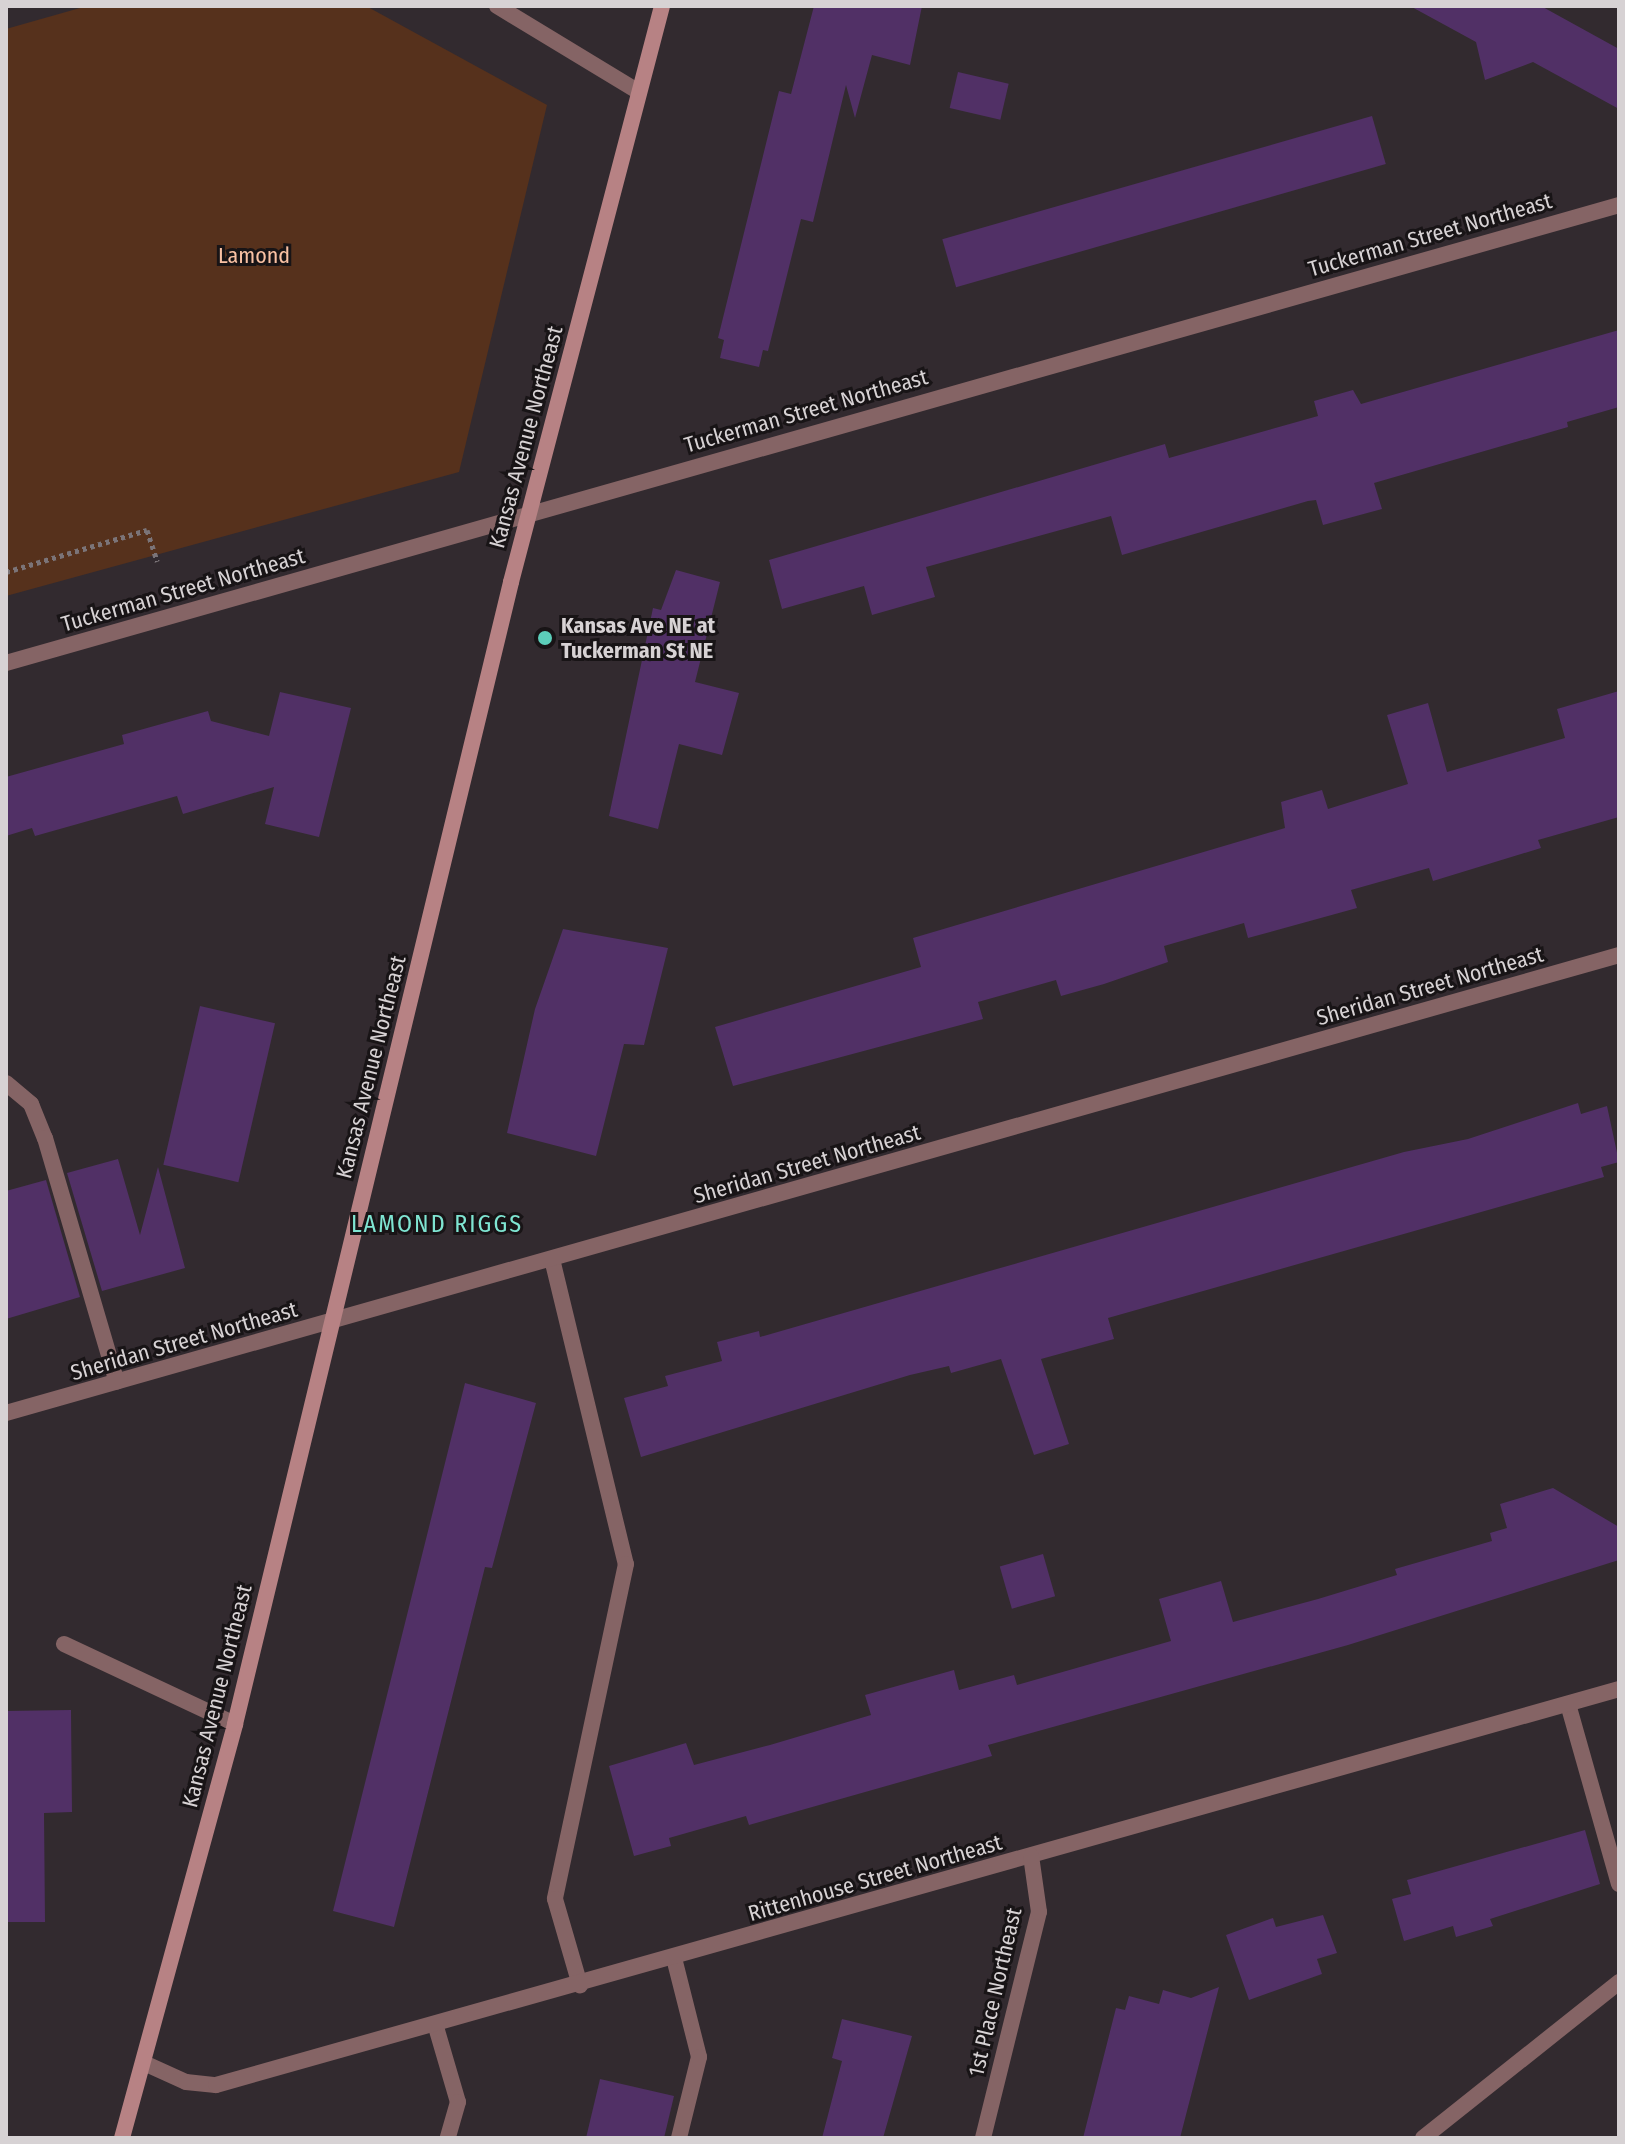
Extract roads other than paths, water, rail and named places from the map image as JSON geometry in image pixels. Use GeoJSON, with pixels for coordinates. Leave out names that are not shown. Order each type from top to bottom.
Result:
{"type":"FeatureCollection","features":[{"type":"Feature","properties":{"kind":"street"},"geometry":{"type":"LineString","coordinates":[[497,6],[639,92]]}},
{"type":"Feature","properties":{"kind":"street","name":"Kansas Avenue Northeast"},"geometry":{"type":"LineString","coordinates":[[122,2138],[235,1724],[329,1323],[530,513],[662,6]]}},
{"type":"Feature","properties":{"kind":"street","name":"Tuckerman Street Northeast"},"geometry":{"type":"LineString","coordinates":[[6,663],[1619,205]]}},
{"type":"Feature","properties":{"kind":"street","name":"Sheridan Street Northeast"},"geometry":{"type":"LineString","coordinates":[[6,1413],[1619,955]]}},
{"type":"Feature","properties":{"kind":"street"},"geometry":{"type":"LineString","coordinates":[[6,1083],[31,1104],[45,1138],[117,1382]]}},
{"type":"Feature","properties":{"kind":"street"},"geometry":{"type":"LineString","coordinates":[[552,1259],[626,1564],[555,1899],[580,1985]]}},
{"type":"Feature","properties":{"kind":"street"},"geometry":{"type":"LineString","coordinates":[[64,1644],[235,1724]]}},
{"type":"Feature","properties":{"kind":"street","name":"Rittenhouse Street Northeast"},"geometry":{"type":"LineString","coordinates":[[144,2063],[186,2082],[216,2085],[436,2027],[1619,1689]]}},
{"type":"Feature","properties":{"kind":"street"},"geometry":{"type":"LineString","coordinates":[[1568,1704],[1619,1884]]}},
{"type":"Feature","properties":{"kind":"street","name":"1st Place Northeast"},"geometry":{"type":"LineString","coordinates":[[983,2138],[1039,1912],[1031,1856]]}},
{"type":"Feature","properties":{"kind":"street"},"geometry":{"type":"LineString","coordinates":[[674,1958],[699,2057],[679,2138]]}},
{"type":"Feature","properties":{"kind":"street"},"geometry":{"type":"LineString","coordinates":[[1423,2138],[1619,1982]]}},
{"type":"Feature","properties":{"kind":"street"},"geometry":{"type":"LineString","coordinates":[[436,2027],[458,2102],[448,2138]]}},
{"type":"Feature","properties":{"kind":"place","name":"Kansas Ave NE at Tuckerman St NE"},"geometry":{"type":"Point","coordinates":[545,638]}},
{"type":"Feature","properties":{"kind":"district","name":"LAMOND RIGGS"},"geometry":{"type":"Point","coordinates":[437,1225]}},
{"type":"Feature","properties":{"kind":"park label","name":"Lamond"},"geometry":{"type":"Point","coordinates":[254,256]}}]}
